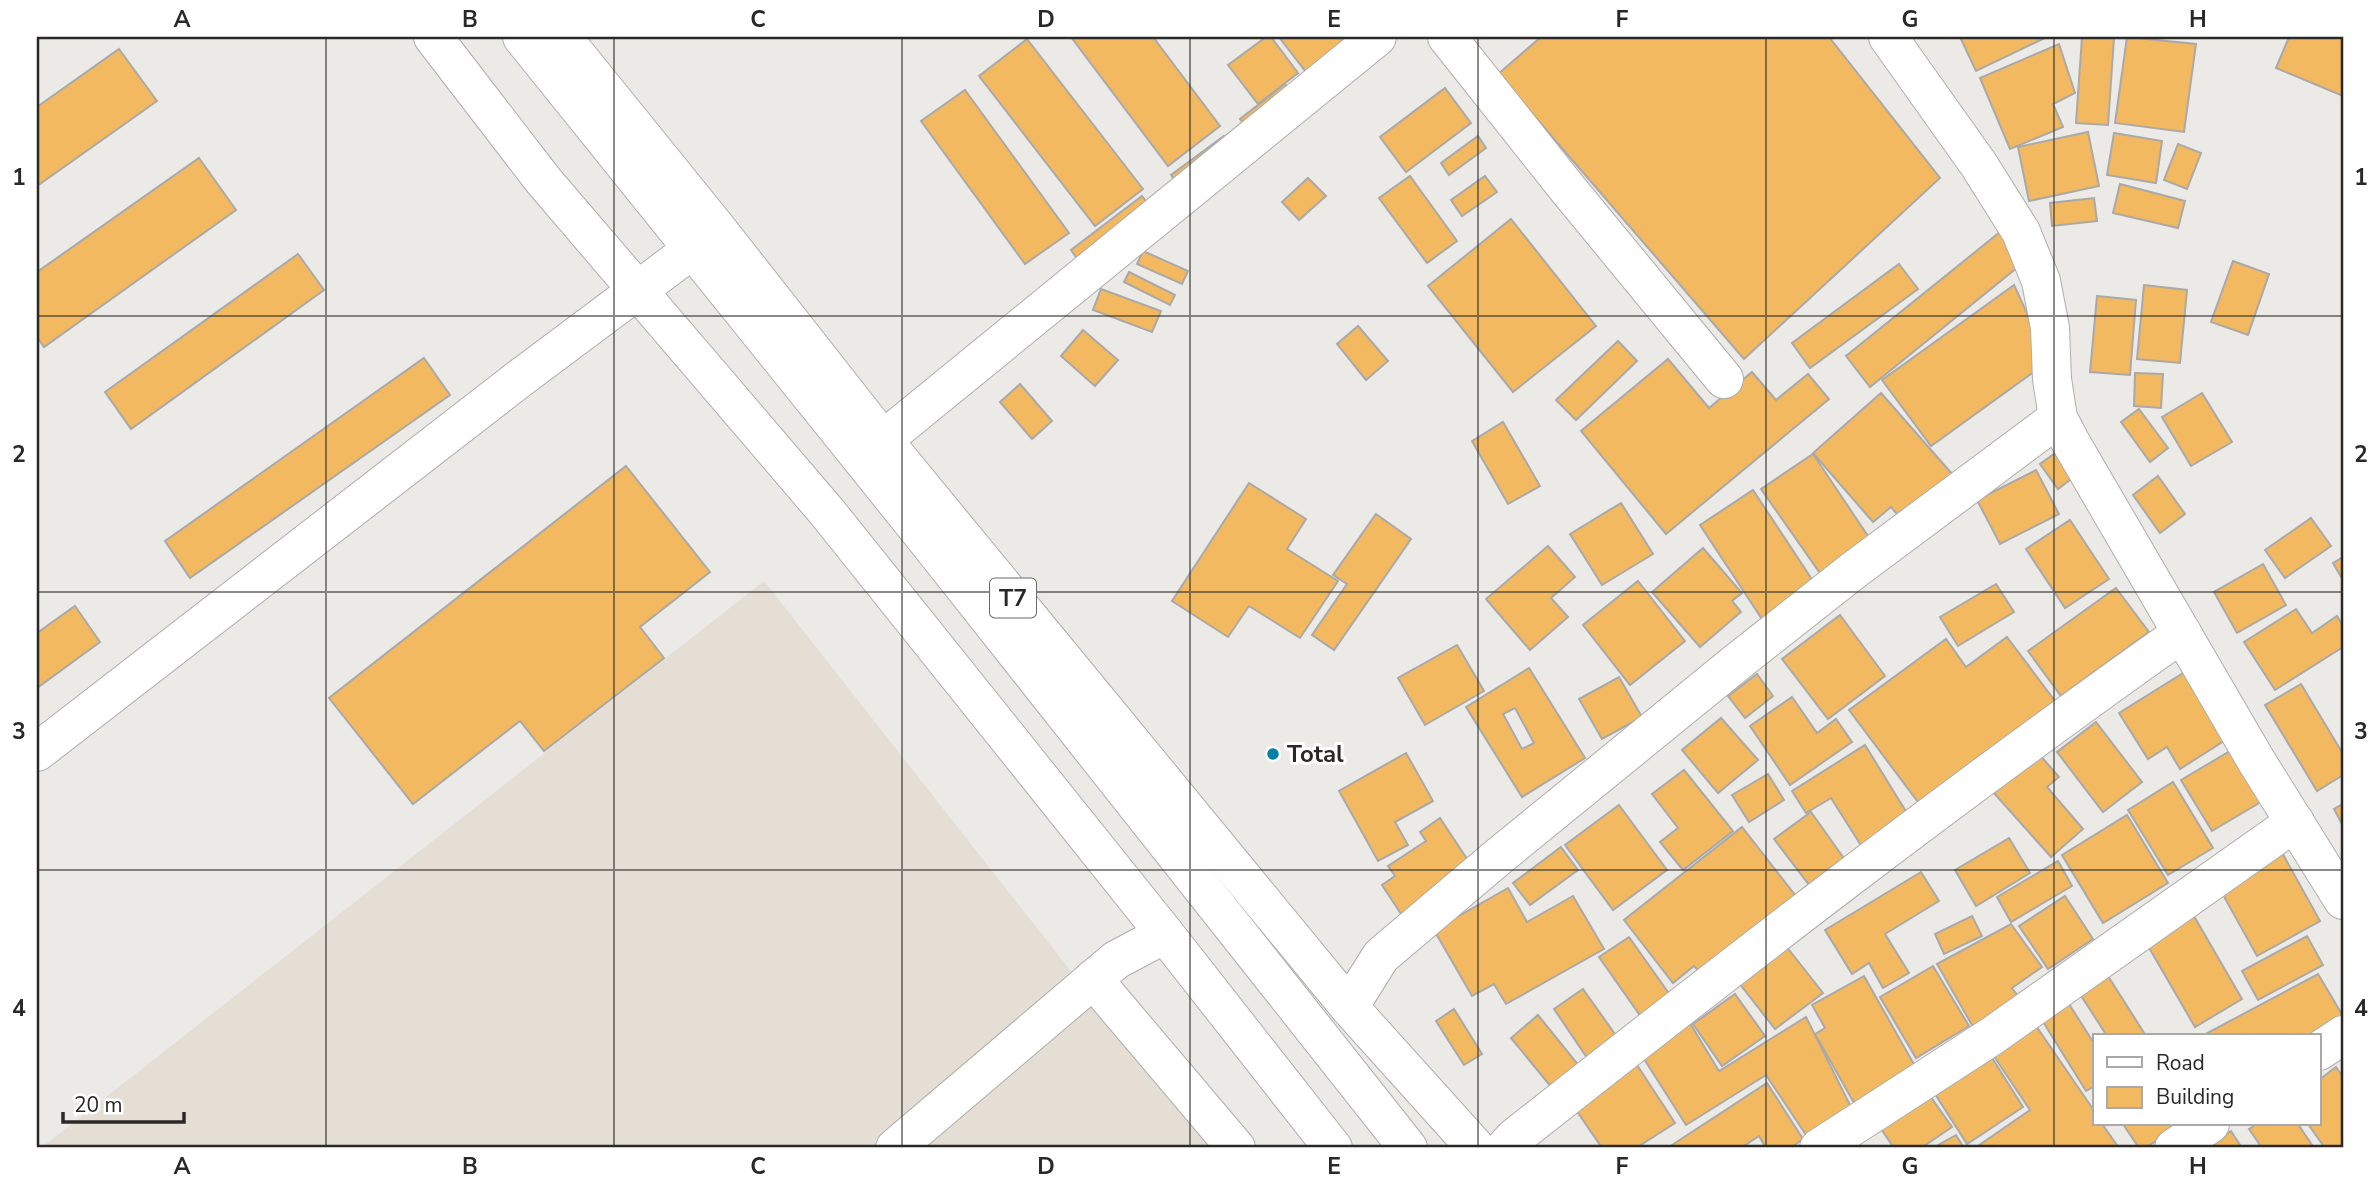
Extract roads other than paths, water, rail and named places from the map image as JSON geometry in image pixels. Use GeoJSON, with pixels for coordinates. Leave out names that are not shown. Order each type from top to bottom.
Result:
{"type":"FeatureCollection","features":[{"type":"Feature","properties":{"kind":"main road"},"geometry":{"type":"LineString","coordinates":[[433,37],[543,180],[827,512],[1333,1148]]}},
{"type":"Feature","properties":{"kind":"main road"},"geometry":{"type":"LineString","coordinates":[[522,37],[705,239],[926,539],[1408,1148]]}},
{"type":"Feature","properties":{"kind":"main road","name":"T7"},"geometry":{"type":"LineString","coordinates":[[562,37],[705,239],[883,440],[1349,1007],[1476,1148]]}},
{"type":"Feature","properties":{"kind":"main road"},"geometry":{"type":"LineString","coordinates":[[883,440],[1377,37]]}},
{"type":"Feature","properties":{"kind":"main road"},"geometry":{"type":"LineString","coordinates":[[1447,37],[1724,379]]}},
{"type":"Feature","properties":{"kind":"main road"},"geometry":{"type":"LineString","coordinates":[[1888,37],[1979,165],[2021,232],[2043,292],[2050,328],[2052,379],[2059,418],[2116,523],[2257,762],[2343,900]]}},
{"type":"Feature","properties":{"kind":"main road"},"geometry":{"type":"LineString","coordinates":[[37,752],[519,379],[705,239]]}},
{"type":"Feature","properties":{"kind":"main road"},"geometry":{"type":"LineString","coordinates":[[1349,1007],[1381,956],[1498,857],[1854,570],[2059,418]]}},
{"type":"Feature","properties":{"kind":"main road"},"geometry":{"type":"LineString","coordinates":[[1505,1148],[1524,1130],[1752,950],[2032,739],[2182,633]]}},
{"type":"Feature","properties":{"kind":"main road"},"geometry":{"type":"LineString","coordinates":[[1819,1148],[1992,1036],[2295,822]]}},
{"type":"Feature","properties":{"kind":"main road"},"geometry":{"type":"LineString","coordinates":[[895,1148],[1116,960],[1165,934]]}},
{"type":"Feature","properties":{"kind":"main road"},"geometry":{"type":"LineString","coordinates":[[1093,979],[1236,1148]]}},
{"type":"Feature","properties":{"kind":"main road"},"geometry":{"type":"LineString","coordinates":[[2320,1050],[2343,1035]]}},
{"type":"Feature","properties":{"kind":"main road"},"geometry":{"type":"LineString","coordinates":[[2175,1148],[2207,1126]]}},
{"type":"Feature","properties":{"kind":"place","name":"Total"},"geometry":{"type":"Point","coordinates":[1273,754]}}]}
